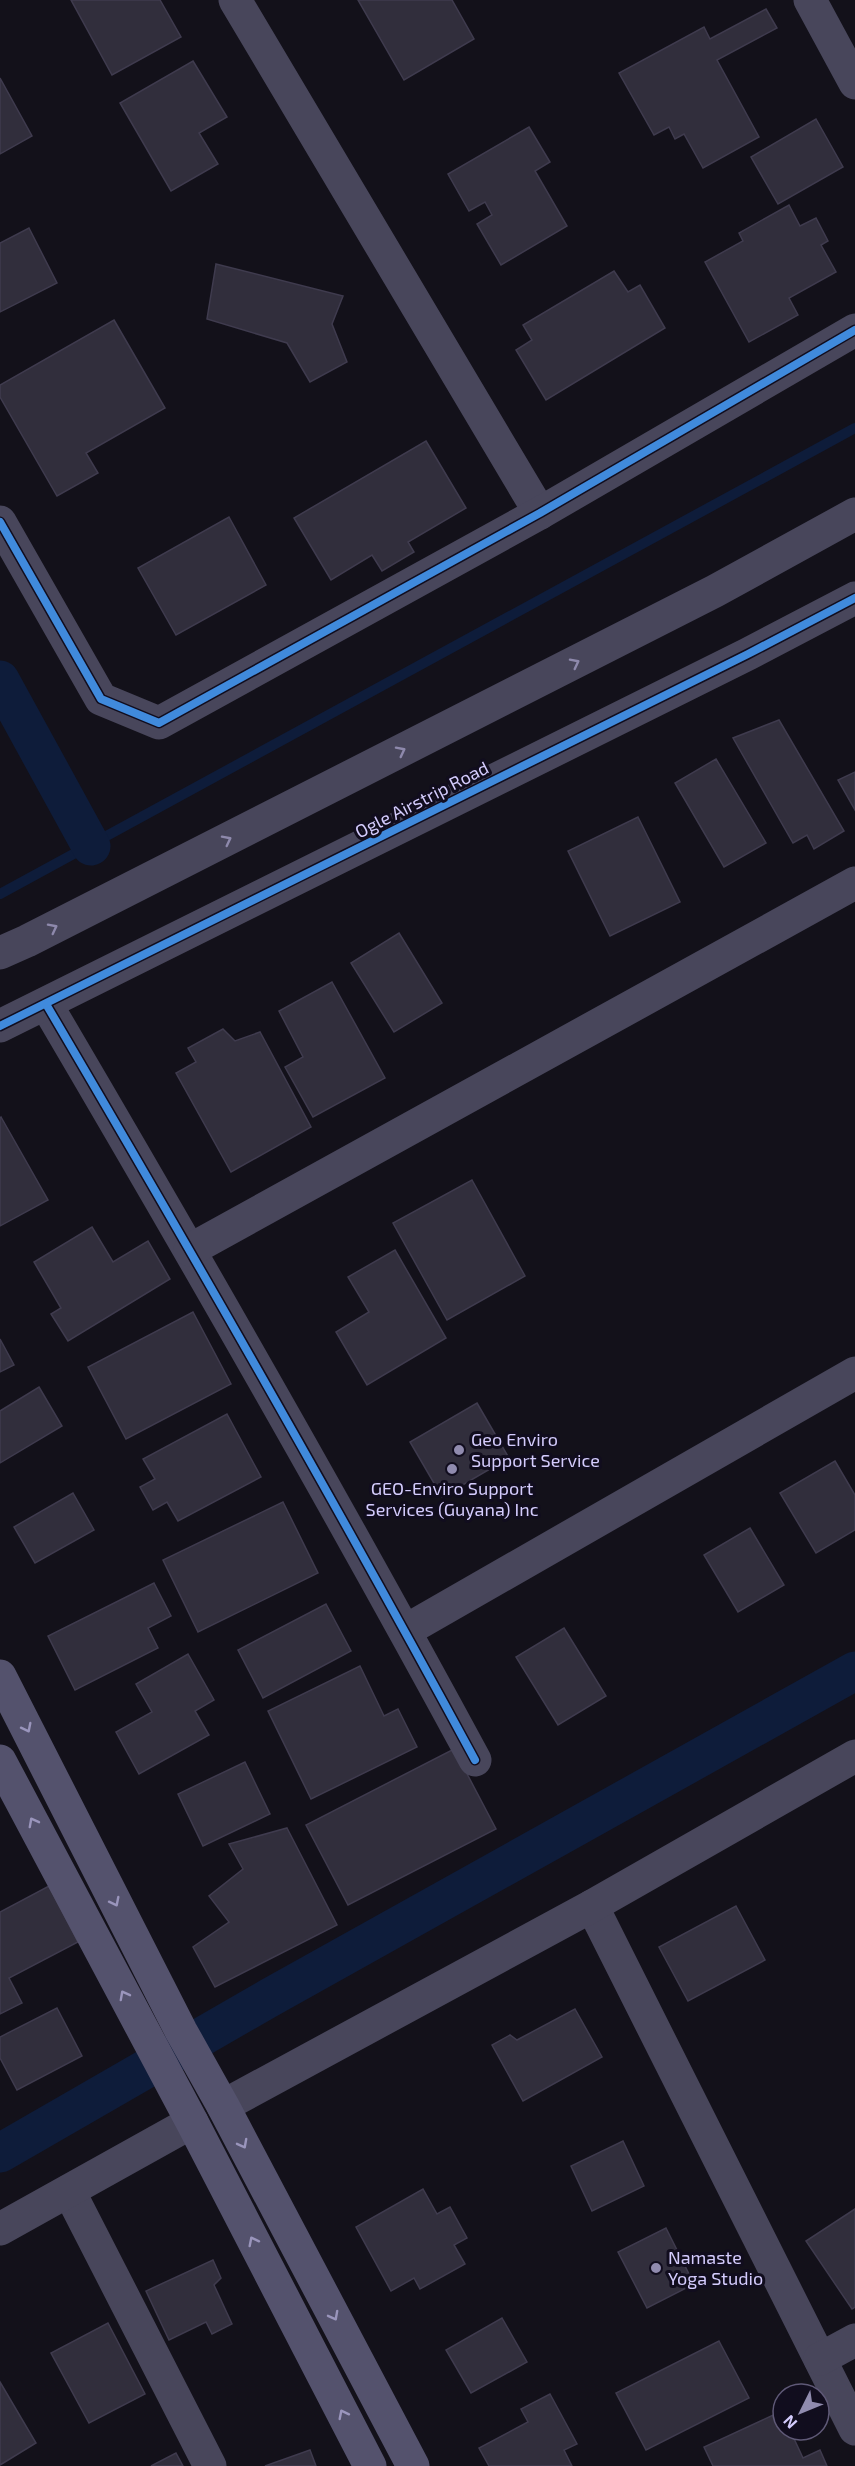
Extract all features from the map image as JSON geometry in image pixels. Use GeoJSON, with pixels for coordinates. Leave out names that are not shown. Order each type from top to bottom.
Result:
{"type":"FeatureCollection","features":[{"type":"Feature","properties":{"kind":"main road"},"geometry":{"type":"LineString","coordinates":[[0,1676],[181,2031],[413,2466]]}},
{"type":"Feature","properties":{"kind":"main road"},"geometry":{"type":"LineString","coordinates":[[0,1761],[370,2466]]}},
{"type":"Feature","properties":{"kind":"street"},"geometry":{"type":"LineString","coordinates":[[235,0],[540,513]]}},
{"type":"Feature","properties":{"kind":"street"},"geometry":{"type":"LineString","coordinates":[[810,0],[855,82]]}},
{"type":"Feature","properties":{"kind":"street"},"geometry":{"type":"LineString","coordinates":[[0,522],[101,699],[159,723],[540,513],[855,330]]}},
{"type":"Feature","properties":{"kind":"street"},"geometry":{"type":"LineString","coordinates":[[0,952],[37,936],[716,591],[855,514]]}},
{"type":"Feature","properties":{"kind":"street","name":"Ogle Airstrip Road"},"geometry":{"type":"LineString","coordinates":[[0,1026],[748,654],[855,598]]}},
{"type":"Feature","properties":{"kind":"street"},"geometry":{"type":"LineString","coordinates":[[190,1250],[855,883]]}},
{"type":"Feature","properties":{"kind":"street"},"geometry":{"type":"LineString","coordinates":[[46,1005],[190,1250],[405,1631],[475,1760]]}},
{"type":"Feature","properties":{"kind":"street"},"geometry":{"type":"LineString","coordinates":[[405,1631],[855,1373]]}},
{"type":"Feature","properties":{"kind":"street"},"geometry":{"type":"LineString","coordinates":[[223,2106],[592,1906],[855,1756]]}},
{"type":"Feature","properties":{"kind":"street"},"geometry":{"type":"LineString","coordinates":[[592,1906],[855,2428]]}},
{"type":"Feature","properties":{"kind":"street"},"geometry":{"type":"LineString","coordinates":[[0,2229],[69,2191],[184,2109]]}},
{"type":"Feature","properties":{"kind":"street"},"geometry":{"type":"LineString","coordinates":[[69,2191],[210,2466]]}},
{"type":"Feature","properties":{"kind":"street"},"geometry":{"type":"LineString","coordinates":[[820,2360],[855,2340]]}},
{"type":"Feature","properties":{"kind":"building"},"geometry":{"type":"Polygon","coordinates":[[[71,0],[160,0],[181,37],[112,75],[71,0]]]}},
{"type":"Feature","properties":{"kind":"building"},"geometry":{"type":"Polygon","coordinates":[[[358,0],[452,0],[474,39],[404,80],[358,0]]]}},
{"type":"Feature","properties":{"kind":"building"},"geometry":{"type":"Polygon","coordinates":[[[766,9],[777,28],[717,60],[759,137],[703,168],[684,134],[675,139],[669,127],[654,135],[619,73],[704,27],[710,39],[766,9]]]}},
{"type":"Feature","properties":{"kind":"building"},"geometry":{"type":"Polygon","coordinates":[[[193,61],[227,117],[199,133],[218,164],[171,191],[120,103],[193,61]]]}},
{"type":"Feature","properties":{"kind":"building"},"geometry":{"type":"Polygon","coordinates":[[[0,78],[32,136],[0,154],[0,78]]]}},
{"type":"Feature","properties":{"kind":"building"},"geometry":{"type":"Polygon","coordinates":[[[816,119],[843,167],[778,204],[751,157],[816,119]]]}},
{"type":"Feature","properties":{"kind":"building"},"geometry":{"type":"Polygon","coordinates":[[[529,127],[550,162],[535,171],[567,226],[501,265],[477,224],[492,215],[485,202],[469,211],[448,174],[529,127]]]}},
{"type":"Feature","properties":{"kind":"building"},"geometry":{"type":"Polygon","coordinates":[[[789,205],[800,226],[816,218],[828,241],[821,245],[836,272],[789,298],[798,315],[749,342],[705,262],[743,241],[739,233],[789,205]]]}},
{"type":"Feature","properties":{"kind":"building"},"geometry":{"type":"Polygon","coordinates":[[[29,228],[57,283],[0,312],[0,243],[29,228]]]}},
{"type":"Feature","properties":{"kind":"building"},"geometry":{"type":"Polygon","coordinates":[[[216,264],[343,296],[332,324],[347,362],[310,382],[287,343],[207,319],[216,264]]]}},
{"type":"Feature","properties":{"kind":"building"},"geometry":{"type":"Polygon","coordinates":[[[614,271],[628,292],[640,285],[665,328],[546,400],[516,350],[532,340],[523,325],[614,271]]]}},
{"type":"Feature","properties":{"kind":"building"},"geometry":{"type":"Polygon","coordinates":[[[114,320],[165,408],[86,453],[98,473],[57,496],[0,397],[0,385],[114,320]]]}},
{"type":"Feature","properties":{"kind":"building"},"geometry":{"type":"Polygon","coordinates":[[[426,441],[466,508],[408,542],[414,552],[382,571],[372,555],[331,580],[294,518],[426,441]]]}},
{"type":"Feature","properties":{"kind":"building"},"geometry":{"type":"Polygon","coordinates":[[[229,517],[266,585],[176,635],[138,568],[229,517]]]}},
{"type":"Feature","properties":{"kind":"building"},"geometry":{"type":"Polygon","coordinates":[[[779,720],[844,831],[814,849],[807,835],[793,843],[733,738],[779,720]]]}},
{"type":"Feature","properties":{"kind":"building"},"geometry":{"type":"Polygon","coordinates":[[[716,759],[766,843],[724,867],[675,783],[716,759]]]}},
{"type":"Feature","properties":{"kind":"building"},"geometry":{"type":"Polygon","coordinates":[[[855,772],[855,810],[838,780],[855,772]]]}},
{"type":"Feature","properties":{"kind":"building"},"geometry":{"type":"Polygon","coordinates":[[[638,817],[680,902],[610,936],[568,851],[638,817]]]}},
{"type":"Feature","properties":{"kind":"building"},"geometry":{"type":"Polygon","coordinates":[[[399,933],[442,1003],[394,1032],[351,963],[399,933]]]}},
{"type":"Feature","properties":{"kind":"building"},"geometry":{"type":"Polygon","coordinates":[[[332,982],[385,1078],[313,1117],[285,1067],[303,1057],[279,1011],[332,982]]]}},
{"type":"Feature","properties":{"kind":"building"},"geometry":{"type":"Polygon","coordinates":[[[223,1029],[235,1041],[260,1032],[311,1127],[231,1172],[176,1073],[196,1062],[188,1048],[223,1029]]]}},
{"type":"Feature","properties":{"kind":"building"},"geometry":{"type":"Polygon","coordinates":[[[0,1118],[48,1200],[0,1226],[0,1118]]]}},
{"type":"Feature","properties":{"kind":"building"},"geometry":{"type":"Polygon","coordinates":[[[472,1180],[525,1276],[447,1320],[393,1223],[472,1180]]]}},
{"type":"Feature","properties":{"kind":"building"},"geometry":{"type":"Polygon","coordinates":[[[92,1227],[113,1262],[148,1241],[170,1279],[68,1341],[51,1314],[61,1308],[34,1262],[92,1227]]]}},
{"type":"Feature","properties":{"kind":"building"},"geometry":{"type":"Polygon","coordinates":[[[395,1250],[446,1338],[367,1385],[336,1332],[369,1312],[348,1277],[395,1250]]]}},
{"type":"Feature","properties":{"kind":"building"},"geometry":{"type":"Polygon","coordinates":[[[193,1312],[231,1384],[126,1439],[88,1367],[193,1312]]]}},
{"type":"Feature","properties":{"kind":"building"},"geometry":{"type":"Polygon","coordinates":[[[0,1339],[14,1365],[0,1372],[0,1339]]]}},
{"type":"Feature","properties":{"kind":"building"},"geometry":{"type":"Polygon","coordinates":[[[39,1387],[62,1426],[0,1463],[0,1411],[39,1387]]]}},
{"type":"Feature","properties":{"kind":"building","name":"Geo Enviro Support Service"},"geometry":{"type":"Polygon","coordinates":[[[477,1403],[509,1458],[442,1497],[410,1442],[477,1403]]]}},
{"type":"Feature","properties":{"kind":"building"},"geometry":{"type":"Polygon","coordinates":[[[227,1414],[261,1477],[178,1521],[167,1502],[153,1510],[140,1487],[155,1479],[143,1459],[227,1414]]]}},
{"type":"Feature","properties":{"kind":"building"},"geometry":{"type":"Polygon","coordinates":[[[835,1461],[855,1495],[855,1530],[816,1553],[780,1493],[835,1461]]]}},
{"type":"Feature","properties":{"kind":"building"},"geometry":{"type":"Polygon","coordinates":[[[73,1493],[94,1530],[35,1563],[14,1527],[73,1493]]]}},
{"type":"Feature","properties":{"kind":"building"},"geometry":{"type":"Polygon","coordinates":[[[283,1502],[318,1573],[198,1632],[163,1560],[283,1502]]]}},
{"type":"Feature","properties":{"kind":"building"},"geometry":{"type":"Polygon","coordinates":[[[750,1528],[784,1585],[738,1612],[704,1555],[750,1528]]]}},
{"type":"Feature","properties":{"kind":"building"},"geometry":{"type":"Polygon","coordinates":[[[154,1583],[171,1616],[148,1628],[158,1648],[75,1690],[48,1636],[154,1583]]]}},
{"type":"Feature","properties":{"kind":"building"},"geometry":{"type":"Polygon","coordinates":[[[326,1604],[351,1651],[263,1698],[238,1650],[326,1604]]]}},
{"type":"Feature","properties":{"kind":"building"},"geometry":{"type":"Polygon","coordinates":[[[564,1628],[606,1696],[558,1725],[516,1657],[564,1628]]]}},
{"type":"Feature","properties":{"kind":"building"},"geometry":{"type":"Polygon","coordinates":[[[188,1654],[214,1700],[195,1711],[209,1735],[139,1774],[116,1732],[152,1712],[136,1684],[188,1654]]]}},
{"type":"Feature","properties":{"kind":"building"},"geometry":{"type":"Polygon","coordinates":[[[360,1666],[384,1716],[398,1709],[417,1747],[311,1799],[268,1711],[360,1666]]]}},
{"type":"Feature","properties":{"kind":"building"},"geometry":{"type":"Polygon","coordinates":[[[454,1749],[496,1829],[348,1905],[306,1825],[454,1749]]]}},
{"type":"Feature","properties":{"kind":"building"},"geometry":{"type":"Polygon","coordinates":[[[245,1762],[270,1814],[203,1846],[178,1794],[245,1762]]]}},
{"type":"Feature","properties":{"kind":"building"},"geometry":{"type":"Polygon","coordinates":[[[287,1828],[337,1925],[215,1987],[193,1947],[229,1922],[209,1896],[243,1869],[229,1844],[287,1828]]]}},
{"type":"Feature","properties":{"kind":"building"},"geometry":{"type":"Polygon","coordinates":[[[49,1886],[78,1942],[9,1978],[22,2003],[0,2014],[0,1912],[49,1886]]]}},
{"type":"Feature","properties":{"kind":"building"},"geometry":{"type":"Polygon","coordinates":[[[736,1906],[765,1960],[688,2001],[659,1947],[736,1906]]]}},
{"type":"Feature","properties":{"kind":"building"},"geometry":{"type":"Polygon","coordinates":[[[57,2008],[82,2056],[17,2090],[0,2058],[0,2037],[57,2008]]]}},
{"type":"Feature","properties":{"kind":"building"},"geometry":{"type":"Polygon","coordinates":[[[575,2009],[602,2057],[523,2101],[492,2045],[510,2035],[517,2040],[575,2009]]]}},
{"type":"Feature","properties":{"kind":"building"},"geometry":{"type":"Polygon","coordinates":[[[623,2141],[644,2186],[592,2211],[571,2166],[623,2141]]]}},
{"type":"Feature","properties":{"kind":"building"},"geometry":{"type":"Polygon","coordinates":[[[423,2189],[437,2214],[450,2207],[467,2238],[454,2245],[465,2264],[420,2289],[414,2278],[391,2291],[356,2227],[423,2189]]]}},
{"type":"Feature","properties":{"kind":"building"},"geometry":{"type":"Polygon","coordinates":[[[855,2209],[855,2307],[852,2309],[806,2241],[855,2209]]]}},
{"type":"Feature","properties":{"kind":"building","name":"Namaste Yoga Studio"},"geometry":{"type":"Polygon","coordinates":[[[666,2228],[694,2284],[647,2308],[618,2252],[666,2228]]]}},
{"type":"Feature","properties":{"kind":"building"},"geometry":{"type":"Polygon","coordinates":[[[213,2260],[221,2278],[214,2285],[232,2324],[212,2334],[206,2322],[169,2340],[146,2291],[213,2260]]]}},
{"type":"Feature","properties":{"kind":"building"},"geometry":{"type":"Polygon","coordinates":[[[502,2318],[527,2362],[471,2393],[446,2350],[502,2318]]]}},
{"type":"Feature","properties":{"kind":"building"},"geometry":{"type":"Polygon","coordinates":[[[108,2323],[145,2394],[89,2423],[51,2353],[108,2323]]]}},
{"type":"Feature","properties":{"kind":"building"},"geometry":{"type":"Polygon","coordinates":[[[719,2341],[749,2398],[646,2450],[616,2393],[719,2341]]]}},
{"type":"Feature","properties":{"kind":"building"},"geometry":{"type":"Polygon","coordinates":[[[0,2382],[36,2443],[0,2465],[0,2382]]]}},
{"type":"Feature","properties":{"kind":"building"},"geometry":{"type":"Polygon","coordinates":[[[550,2394],[577,2444],[564,2450],[572,2466],[489,2466],[479,2448],[528,2422],[521,2409],[550,2394]]]}},
{"type":"Feature","properties":{"kind":"building"},"geometry":{"type":"Polygon","coordinates":[[[771,2416],[771,2442],[796,2442],[803,2458],[820,2450],[827,2466],[713,2466],[704,2447],[771,2416]]]}},
{"type":"Feature","properties":{"kind":"building"},"geometry":{"type":"Polygon","coordinates":[[[310,2450],[316,2466],[265,2466],[310,2450]]]}},
{"type":"Feature","properties":{"kind":"building"},"geometry":{"type":"Polygon","coordinates":[[[176,2453],[183,2466],[151,2466],[176,2453]]]}},
{"type":"Feature","properties":{"kind":"waterway"},"geometry":{"type":"LineString","coordinates":[[0,894],[855,428]]}},
{"type":"Feature","properties":{"kind":"waterway"},"geometry":{"type":"LineString","coordinates":[[0,680],[91,846]]}},
{"type":"Feature","properties":{"kind":"waterway"},"geometry":{"type":"LineString","coordinates":[[0,2153],[269,1998],[855,1671]]}},
{"type":"Feature","properties":{"kind":"cycle path"},"geometry":{"type":"LineString","coordinates":[[0,522],[101,699],[159,723],[540,513],[855,330]]}},
{"type":"Feature","properties":{"kind":"cycle path"},"geometry":{"type":"LineString","coordinates":[[0,1026],[748,654],[855,598]]}},
{"type":"Feature","properties":{"kind":"cycle path"},"geometry":{"type":"LineString","coordinates":[[46,1004],[264,1380],[475,1760]]}},
{"type":"Feature","properties":{"kind":"place","name":"Geo Enviro Support Service"},"geometry":{"type":"Point","coordinates":[459,1450]}},
{"type":"Feature","properties":{"kind":"place","name":"GEO-Enviro Support Services (Guyana) Inc"},"geometry":{"type":"Point","coordinates":[452,1469]}},
{"type":"Feature","properties":{"kind":"place","name":"Namaste Yoga Studio"},"geometry":{"type":"Point","coordinates":[656,2268]}}]}
